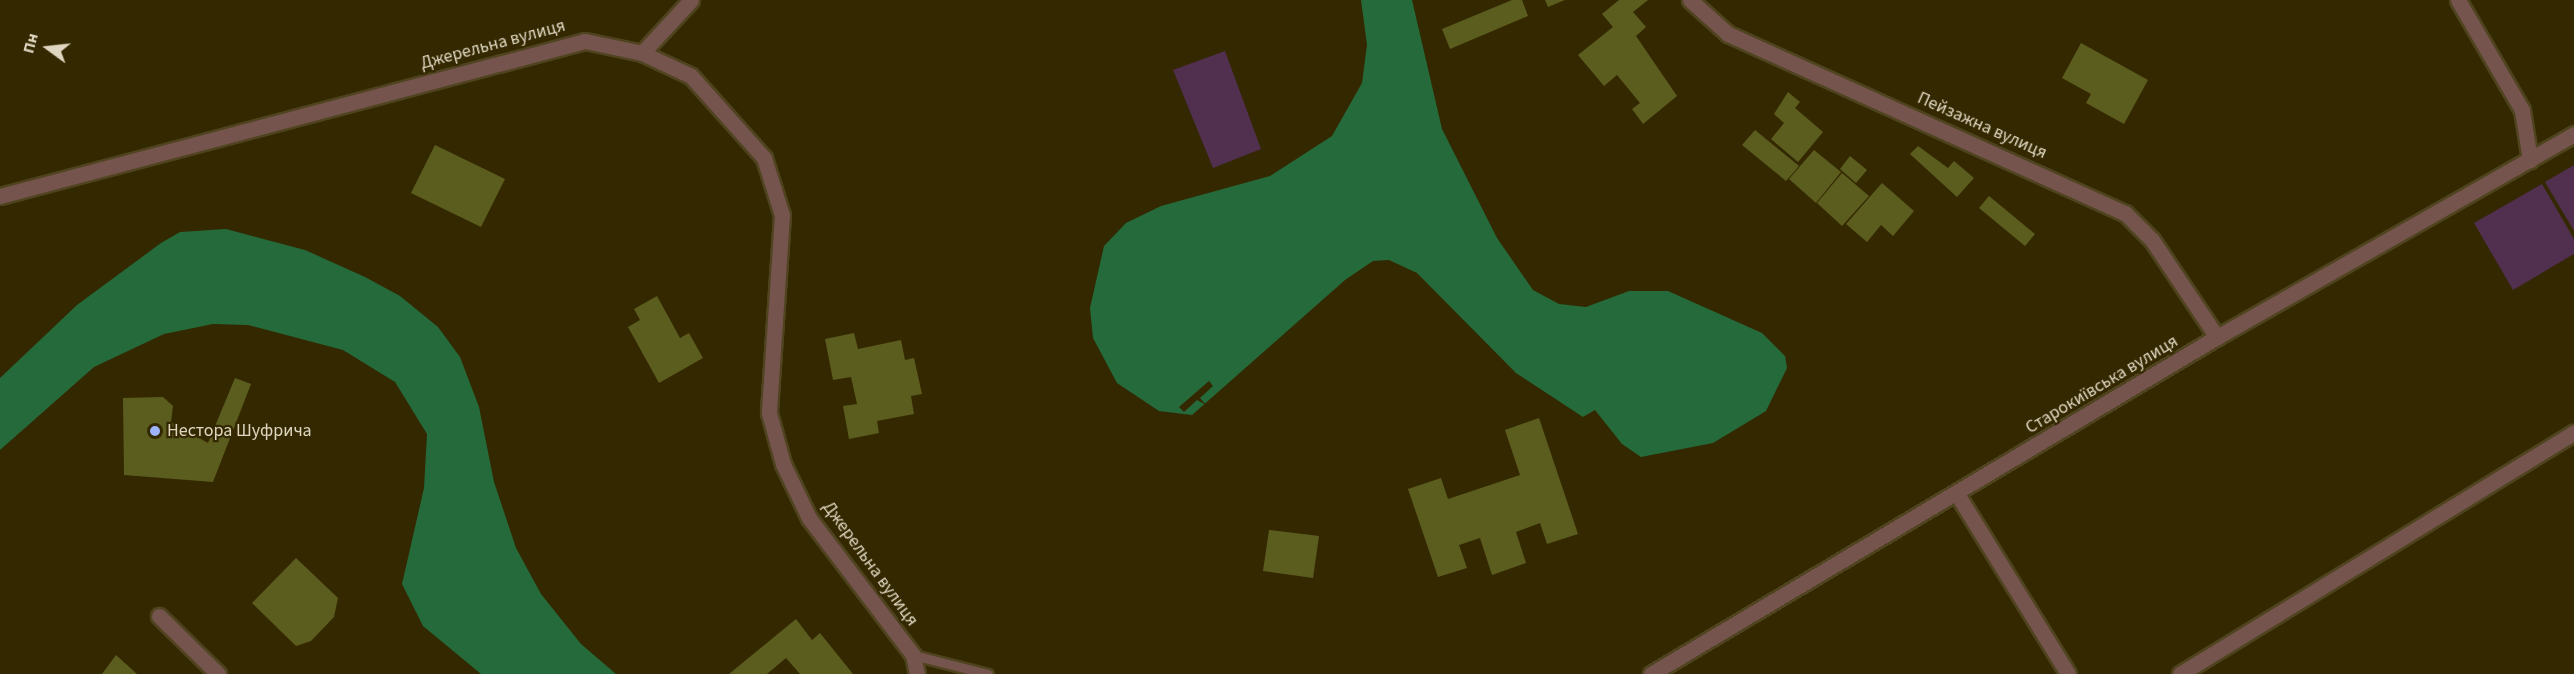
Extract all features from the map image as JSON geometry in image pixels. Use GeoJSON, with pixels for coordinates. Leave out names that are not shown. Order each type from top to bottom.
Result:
{"type":"FeatureCollection","features":[{"type":"Feature","properties":{"kind":"street"},"geometry":{"type":"LineString","coordinates":[[642,53],[691,0]]}},
{"type":"Feature","properties":{"kind":"street","name":"Пейзажна вулиця"},"geometry":{"type":"LineString","coordinates":[[1690,0],[1728,34],[2125,213],[2152,240],[2217,337]]}},
{"type":"Feature","properties":{"kind":"street"},"geometry":{"type":"LineString","coordinates":[[2458,0],[2522,110],[2530,160]]}},
{"type":"Feature","properties":{"kind":"street","name":"Джерельна вулиця"},"geometry":{"type":"LineString","coordinates":[[0,196],[585,41],[642,53],[691,76],[764,158],[782,215],[769,413],[783,464],[809,518],[913,655],[917,674]]}},
{"type":"Feature","properties":{"kind":"street","name":"Старокиївська вулиця"},"geometry":{"type":"LineString","coordinates":[[1652,674],[2217,337],[2574,134]]}},
{"type":"Feature","properties":{"kind":"street"},"geometry":{"type":"LineString","coordinates":[[2180,674],[2574,433]]}},
{"type":"Feature","properties":{"kind":"street"},"geometry":{"type":"LineString","coordinates":[[1957,494],[2068,674]]}},
{"type":"Feature","properties":{"kind":"street"},"geometry":{"type":"LineString","coordinates":[[159,616],[218,674]]}},
{"type":"Feature","properties":{"kind":"lane"},"geometry":{"type":"LineString","coordinates":[[913,655],[988,674]]}},
{"type":"Feature","properties":{"kind":"shaded area"},"geometry":{"type":"Polygon","coordinates":[[[1361,0],[1412,0],[1442,129],[1497,238],[1533,290],[1559,304],[1586,307],[1629,291],[1668,291],[1762,333],[1785,356],[1787,368],[1766,411],[1713,443],[1641,457],[1622,444],[1595,410],[1583,417],[1516,373],[1417,273],[1389,260],[1373,261],[1345,280],[1192,415],[1159,411],[1117,383],[1093,338],[1090,308],[1104,246],[1126,223],[1161,206],[1270,176],[1332,136],[1362,83],[1367,45],[1361,0]]]}},
{"type":"Feature","properties":{"kind":"shaded area"},"geometry":{"type":"Polygon","coordinates":[[[1225,51],[1261,149],[1213,168],[1173,70],[1225,51]]]}},
{"type":"Feature","properties":{"kind":"shaded area"},"geometry":{"type":"Polygon","coordinates":[[[2574,165],[2574,231],[2545,182],[2574,165]]]}},
{"type":"Feature","properties":{"kind":"shaded area"},"geometry":{"type":"Polygon","coordinates":[[[2542,184],[2574,239],[2574,254],[2513,290],[2474,223],[2542,184]]]}},
{"type":"Feature","properties":{"kind":"shaded area"},"geometry":{"type":"Polygon","coordinates":[[[226,229],[305,250],[365,277],[400,296],[438,327],[460,357],[479,407],[494,482],[516,548],[541,594],[581,644],[616,674],[481,674],[423,626],[402,584],[424,488],[427,434],[395,382],[343,350],[248,325],[213,324],[164,334],[94,367],[0,450],[0,378],[77,305],[161,243],[180,232],[226,229]]]}},
{"type":"Feature","properties":{"kind":"pier"},"geometry":{"type":"Polygon","coordinates":[[[1209,381],[1213,386],[1200,398],[1206,405],[1197,400],[1184,412],[1179,407],[1209,381]]]}},
{"type":"Feature","properties":{"kind":"building"},"geometry":{"type":"Polygon","coordinates":[[[1512,0],[1522,0],[1528,16],[1450,49],[1442,29],[1512,0]]]}},
{"type":"Feature","properties":{"kind":"building"},"geometry":{"type":"Polygon","coordinates":[[[1545,0],[1565,0],[1548,7],[1545,0]]]}},
{"type":"Feature","properties":{"kind":"building"},"geometry":{"type":"Polygon","coordinates":[[[1619,0],[1648,0],[1633,12],[1646,27],[1636,36],[1677,96],[1643,124],[1632,109],[1640,103],[1617,75],[1604,86],[1578,55],[1613,27],[1602,14],[1619,0]]]}},
{"type":"Feature","properties":{"kind":"building"},"geometry":{"type":"Polygon","coordinates":[[[2081,43],[2148,80],[2124,124],[2086,103],[2091,94],[2062,78],[2081,43]]]}},
{"type":"Feature","properties":{"kind":"building"},"geometry":{"type":"Polygon","coordinates":[[[1788,92],[1800,102],[1795,108],[1823,132],[1798,162],[1771,139],[1784,123],[1774,114],[1788,92]]]}},
{"type":"Feature","properties":{"kind":"building"},"geometry":{"type":"Polygon","coordinates":[[[1755,130],[1799,166],[1786,181],[1742,145],[1755,130]]]}},
{"type":"Feature","properties":{"kind":"building"},"geometry":{"type":"Polygon","coordinates":[[[435,145],[505,179],[481,227],[411,193],[435,145]]]}},
{"type":"Feature","properties":{"kind":"building"},"geometry":{"type":"Polygon","coordinates":[[[1918,146],[1948,168],[1954,161],[1974,178],[1957,197],[1910,154],[1918,146]]]}},
{"type":"Feature","properties":{"kind":"building"},"geometry":{"type":"Polygon","coordinates":[[[1814,150],[1841,172],[1816,203],[1789,179],[1814,150]]]}},
{"type":"Feature","properties":{"kind":"building"},"geometry":{"type":"Polygon","coordinates":[[[1850,156],[1867,170],[1856,183],[1840,169],[1850,156]]]}},
{"type":"Feature","properties":{"kind":"building"},"geometry":{"type":"Polygon","coordinates":[[[1842,173],[1869,196],[1842,226],[1817,203],[1842,173]]]}},
{"type":"Feature","properties":{"kind":"building"},"geometry":{"type":"Polygon","coordinates":[[[1882,183],[1914,211],[1893,236],[1881,225],[1867,242],[1846,224],[1882,183]]]}},
{"type":"Feature","properties":{"kind":"building"},"geometry":{"type":"Polygon","coordinates":[[[1989,196],[2035,234],[2025,246],[1979,208],[1989,196]]]}},
{"type":"Feature","properties":{"kind":"building"},"geometry":{"type":"Polygon","coordinates":[[[657,296],[680,338],[689,333],[703,358],[659,383],[628,327],[640,320],[634,309],[657,296]]]}},
{"type":"Feature","properties":{"kind":"building"},"geometry":{"type":"Polygon","coordinates":[[[854,333],[858,349],[901,340],[905,360],[914,358],[922,394],[911,396],[914,414],[877,421],[879,433],[849,439],[843,406],[857,404],[851,377],[833,380],[825,339],[854,333]]]}},
{"type":"Feature","properties":{"kind":"building","name":"Нестора Шуфрича"},"geometry":{"type":"Polygon","coordinates":[[[235,378],[251,384],[213,482],[124,475],[123,398],[163,397],[173,406],[171,422],[208,443],[235,378]]]}},
{"type":"Feature","properties":{"kind":"building"},"geometry":{"type":"Polygon","coordinates":[[[1539,418],[1578,534],[1547,544],[1540,523],[1516,532],[1526,563],[1492,575],[1480,538],[1459,545],[1467,568],[1438,577],[1408,489],[1441,478],[1448,499],[1520,475],[1505,430],[1539,418]]]}},
{"type":"Feature","properties":{"kind":"building"},"geometry":{"type":"Polygon","coordinates":[[[1269,530],[1319,536],[1313,578],[1263,571],[1269,530]]]}},
{"type":"Feature","properties":{"kind":"building"},"geometry":{"type":"Polygon","coordinates":[[[296,558],[338,598],[334,617],[311,641],[296,646],[252,603],[296,558]]]}},
{"type":"Feature","properties":{"kind":"building"},"geometry":{"type":"Polygon","coordinates":[[[796,619],[812,640],[820,633],[853,674],[800,674],[786,658],[767,674],[729,674],[796,619]]]}},
{"type":"Feature","properties":{"kind":"building"},"geometry":{"type":"Polygon","coordinates":[[[116,655],[137,674],[102,674],[116,655]]]}},
{"type":"Feature","properties":{"kind":"place","name":"Нестора Шуфрича"},"geometry":{"type":"Point","coordinates":[155,431]}}]}
